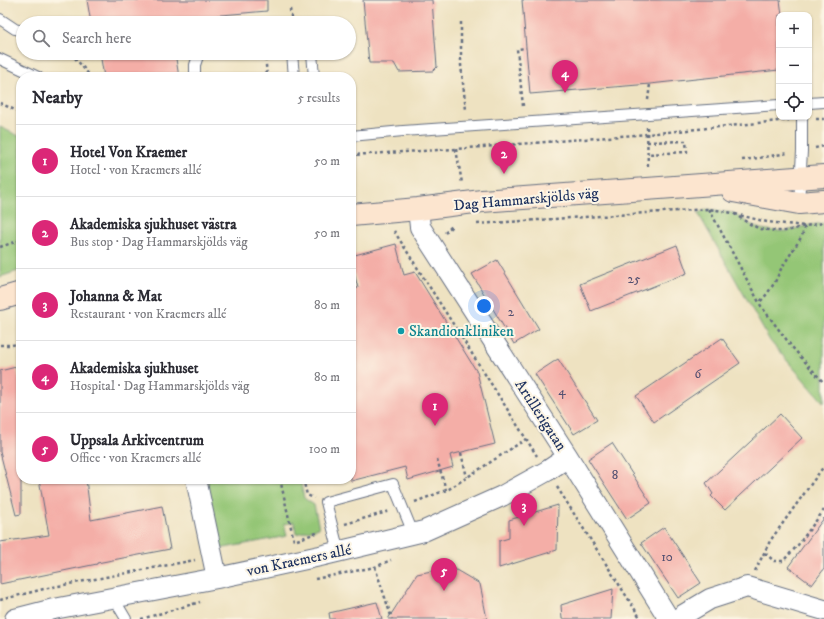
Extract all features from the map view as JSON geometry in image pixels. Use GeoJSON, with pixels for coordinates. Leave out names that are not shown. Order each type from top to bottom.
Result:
{"type":"FeatureCollection","features":[{"type":"Feature","properties":{"kind":"street","name":"Dag Hammarskjölds väg"},"geometry":{"type":"LineString","coordinates":[[356,215],[419,218],[482,201],[824,176]]}},
{"type":"Feature","properties":{"kind":"street","name":"Dag Hammarskjölds väg"},"geometry":{"type":"LineString","coordinates":[[700,185],[799,203],[824,201]]}},
{"type":"Feature","properties":{"kind":"street","name":"Artillerigatan"},"geometry":{"type":"LineString","coordinates":[[419,218],[669,619]]}},
{"type":"Feature","properties":{"kind":"street"},"geometry":{"type":"LineString","coordinates":[[0,299],[16,294]]}},
{"type":"Feature","properties":{"kind":"street","name":"von Kraemers allé"},"geometry":{"type":"LineString","coordinates":[[15,619],[54,609],[217,578],[339,552],[424,531],[502,496],[568,457]]}},
{"type":"Feature","properties":{"kind":"street"},"geometry":{"type":"LineString","coordinates":[[197,484],[217,578]]}},
{"type":"Feature","properties":{"kind":"street"},"geometry":{"type":"LineString","coordinates":[[678,619],[710,599],[747,587],[824,610]]}},
{"type":"Feature","properties":{"kind":"lane"},"geometry":{"type":"LineString","coordinates":[[0,19],[16,29]]}},
{"type":"Feature","properties":{"kind":"lane"},"geometry":{"type":"LineString","coordinates":[[0,59],[27,72]]}},
{"type":"Feature","properties":{"kind":"lane"},"geometry":{"type":"LineString","coordinates":[[195,72],[197,60]]}},
{"type":"Feature","properties":{"kind":"lane"},"geometry":{"type":"LineString","coordinates":[[293,60],[294,72]]}},
{"type":"Feature","properties":{"kind":"lane"},"geometry":{"type":"LineString","coordinates":[[313,60],[314,72]]}},
{"type":"Feature","properties":{"kind":"lane"},"geometry":{"type":"LineString","coordinates":[[812,103],[824,102]]}},
{"type":"Feature","properties":{"kind":"lane"},"geometry":{"type":"LineString","coordinates":[[356,136],[776,105]]}},
{"type":"Feature","properties":{"kind":"lane"},"geometry":{"type":"LineString","coordinates":[[799,203],[802,120]]}},
{"type":"Feature","properties":{"kind":"lane"},"geometry":{"type":"LineString","coordinates":[[339,552],[326,502],[393,484],[413,534]]}},
{"type":"Feature","properties":{"kind":"lane"},"geometry":{"type":"LineString","coordinates":[[113,597],[126,619]]}},
{"type":"Feature","properties":{"kind":"path"},"geometry":{"type":"LineString","coordinates":[[290,9],[291,16]]}},
{"type":"Feature","properties":{"kind":"path"},"geometry":{"type":"LineString","coordinates":[[461,22],[461,65],[466,110]]}},
{"type":"Feature","properties":{"kind":"path"},"geometry":{"type":"LineString","coordinates":[[523,106],[517,49],[526,48]]}},
{"type":"Feature","properties":{"kind":"path"},"geometry":{"type":"LineString","coordinates":[[78,60],[88,72]]}},
{"type":"Feature","properties":{"kind":"path"},"geometry":{"type":"LineString","coordinates":[[266,60],[267,72]]}},
{"type":"Feature","properties":{"kind":"path"},"geometry":{"type":"LineString","coordinates":[[0,103],[16,111]]}},
{"type":"Feature","properties":{"kind":"path"},"geometry":{"type":"LineString","coordinates":[[356,154],[456,149],[647,134],[783,120]]}},
{"type":"Feature","properties":{"kind":"path"},"geometry":{"type":"LineString","coordinates":[[647,154],[687,152],[686,141],[647,142],[647,154],[648,168]]}},
{"type":"Feature","properties":{"kind":"path"},"geometry":{"type":"LineString","coordinates":[[456,149],[462,184]]}},
{"type":"Feature","properties":{"kind":"path"},"geometry":{"type":"LineString","coordinates":[[708,209],[759,303],[792,347],[824,383]]}},
{"type":"Feature","properties":{"kind":"path"},"geometry":{"type":"LineString","coordinates":[[475,224],[708,209],[733,213],[767,222],[804,226]]}},
{"type":"Feature","properties":{"kind":"path"},"geometry":{"type":"LineString","coordinates":[[733,213],[748,224],[760,229],[776,231],[787,231],[804,226],[824,224]]}},
{"type":"Feature","properties":{"kind":"path"},"geometry":{"type":"LineString","coordinates":[[419,218],[452,226]]}},
{"type":"Feature","properties":{"kind":"path"},"geometry":{"type":"LineString","coordinates":[[759,303],[775,282],[802,236],[804,226]]}},
{"type":"Feature","properties":{"kind":"path"},"geometry":{"type":"LineString","coordinates":[[394,230],[641,619]]}},
{"type":"Feature","properties":{"kind":"path"},"geometry":{"type":"LineString","coordinates":[[0,247],[16,242]]}},
{"type":"Feature","properties":{"kind":"path"},"geometry":{"type":"LineString","coordinates":[[0,345],[16,344]]}},
{"type":"Feature","properties":{"kind":"path"},"geometry":{"type":"LineString","coordinates":[[287,542],[389,512],[446,490],[526,439]]}},
{"type":"Feature","properties":{"kind":"path"},"geometry":{"type":"LineString","coordinates":[[461,453],[467,478]]}},
{"type":"Feature","properties":{"kind":"path"},"geometry":{"type":"LineString","coordinates":[[437,459],[446,490]]}},
{"type":"Feature","properties":{"kind":"path"},"geometry":{"type":"LineString","coordinates":[[747,587],[770,541],[824,466]]}},
{"type":"Feature","properties":{"kind":"path"},"geometry":{"type":"LineString","coordinates":[[281,484],[294,541]]}},
{"type":"Feature","properties":{"kind":"path"},"geometry":{"type":"LineString","coordinates":[[305,484],[307,495],[326,502]]}},
{"type":"Feature","properties":{"kind":"path"},"geometry":{"type":"LineString","coordinates":[[764,552],[774,561],[783,561],[798,545],[824,510]]}},
{"type":"Feature","properties":{"kind":"path"},"geometry":{"type":"LineString","coordinates":[[0,600],[48,588],[213,557]]}},
{"type":"Feature","properties":{"kind":"path"},"geometry":{"type":"LineString","coordinates":[[375,567],[392,619]]}},
{"type":"Feature","properties":{"kind":"green space"},"geometry":{"type":"Polygon","coordinates":[[[0,127],[16,135],[16,272],[0,277],[0,127]]]}},
{"type":"Feature","properties":{"kind":"green space"},"geometry":{"type":"Polygon","coordinates":[[[708,209],[733,213],[760,229],[776,231],[787,231],[824,223],[824,403],[770,341],[698,213],[708,209]]]}},
{"type":"Feature","properties":{"kind":"green space"},"geometry":{"type":"Polygon","coordinates":[[[208,484],[301,484],[304,498],[314,505],[319,528],[296,534],[294,522],[284,524],[287,536],[219,549],[207,496],[208,484]]]}},
{"type":"Feature","properties":{"kind":"building"},"geometry":{"type":"Polygon","coordinates":[[[87,0],[267,0],[267,11],[210,16],[90,16],[87,0]]]}},
{"type":"Feature","properties":{"kind":"building"},"geometry":{"type":"Polygon","coordinates":[[[363,0],[432,0],[437,67],[433,71],[399,72],[394,63],[369,63],[363,0]]]}},
{"type":"Feature","properties":{"kind":"building"},"geometry":{"type":"Polygon","coordinates":[[[522,0],[780,0],[782,12],[776,12],[776,70],[650,84],[530,94],[522,0]]]}},
{"type":"Feature","properties":{"kind":"building"},"geometry":{"type":"Polygon","coordinates":[[[101,60],[176,60],[178,72],[103,72],[101,60]]]}},
{"type":"Feature","properties":{"kind":"building","name":"Skandionkliniken"},"geometry":{"type":"Polygon","coordinates":[[[396,244],[404,275],[415,272],[477,372],[495,444],[450,455],[453,467],[408,480],[405,467],[356,480],[356,289],[358,288],[356,280],[356,255],[396,244]]]}},
{"type":"Feature","properties":{"kind":"building"},"geometry":{"type":"Polygon","coordinates":[[[677,245],[687,273],[591,311],[580,284],[677,245]]]}},
{"type":"Feature","properties":{"kind":"building"},"geometry":{"type":"Polygon","coordinates":[[[497,260],[539,329],[514,344],[472,274],[497,260]]]}},
{"type":"Feature","properties":{"kind":"building"},"geometry":{"type":"Polygon","coordinates":[[[722,338],[740,363],[654,422],[636,396],[722,338]]]}},
{"type":"Feature","properties":{"kind":"building"},"geometry":{"type":"Polygon","coordinates":[[[558,359],[597,420],[574,434],[535,374],[558,359]]]}},
{"type":"Feature","properties":{"kind":"building"},"geometry":{"type":"Polygon","coordinates":[[[16,367],[16,484],[21,484],[21,514],[16,515],[0,452],[0,371],[16,367]]]}},
{"type":"Feature","properties":{"kind":"building"},"geometry":{"type":"Polygon","coordinates":[[[780,414],[802,438],[725,510],[711,496],[713,494],[706,483],[780,414]]]}},
{"type":"Feature","properties":{"kind":"building"},"geometry":{"type":"Polygon","coordinates":[[[612,443],[651,503],[627,519],[588,459],[612,443]]]}},
{"type":"Feature","properties":{"kind":"building"},"geometry":{"type":"Polygon","coordinates":[[[40,484],[87,484],[91,520],[162,506],[170,549],[0,584],[0,542],[49,535],[40,484]]]}},
{"type":"Feature","properties":{"kind":"building"},"geometry":{"type":"Polygon","coordinates":[[[558,505],[557,550],[499,568],[499,541],[509,538],[509,520],[558,505]]]}},
{"type":"Feature","properties":{"kind":"building"},"geometry":{"type":"Polygon","coordinates":[[[824,518],[824,569],[812,585],[788,567],[824,518]]]}},
{"type":"Feature","properties":{"kind":"building"},"geometry":{"type":"Polygon","coordinates":[[[664,527],[701,583],[678,598],[641,543],[664,527]]]}},
{"type":"Feature","properties":{"kind":"building"},"geometry":{"type":"Polygon","coordinates":[[[451,567],[480,584],[487,619],[388,619],[417,574],[451,567]]]}},
{"type":"Feature","properties":{"kind":"building"},"geometry":{"type":"Polygon","coordinates":[[[613,589],[611,619],[562,619],[561,605],[613,589]]]}},
{"type":"Feature","properties":{"kind":"building"},"geometry":{"type":"Polygon","coordinates":[[[377,602],[382,619],[330,619],[329,613],[377,602]]]}},
{"type":"Feature","properties":{"kind":"place","name":"Akademiska sjukhuset"},"geometry":{"type":"Point","coordinates":[565,93]}},
{"type":"Feature","properties":{"kind":"place","name":"Akademiska sjukhuset västra"},"geometry":{"type":"Point","coordinates":[504,174]}},
{"type":"Feature","properties":{"kind":"place","name":"Skandionkliniken"},"geometry":{"type":"Point","coordinates":[401,331]}},
{"type":"Feature","properties":{"kind":"place","name":"Hotel Von Kraemer"},"geometry":{"type":"Point","coordinates":[435,426]}},
{"type":"Feature","properties":{"kind":"place","name":"Johanna & Mat"},"geometry":{"type":"Point","coordinates":[524,526]}},
{"type":"Feature","properties":{"kind":"place","name":"Uppsala Arkivcentrum"},"geometry":{"type":"Point","coordinates":[444,591]}}]}
